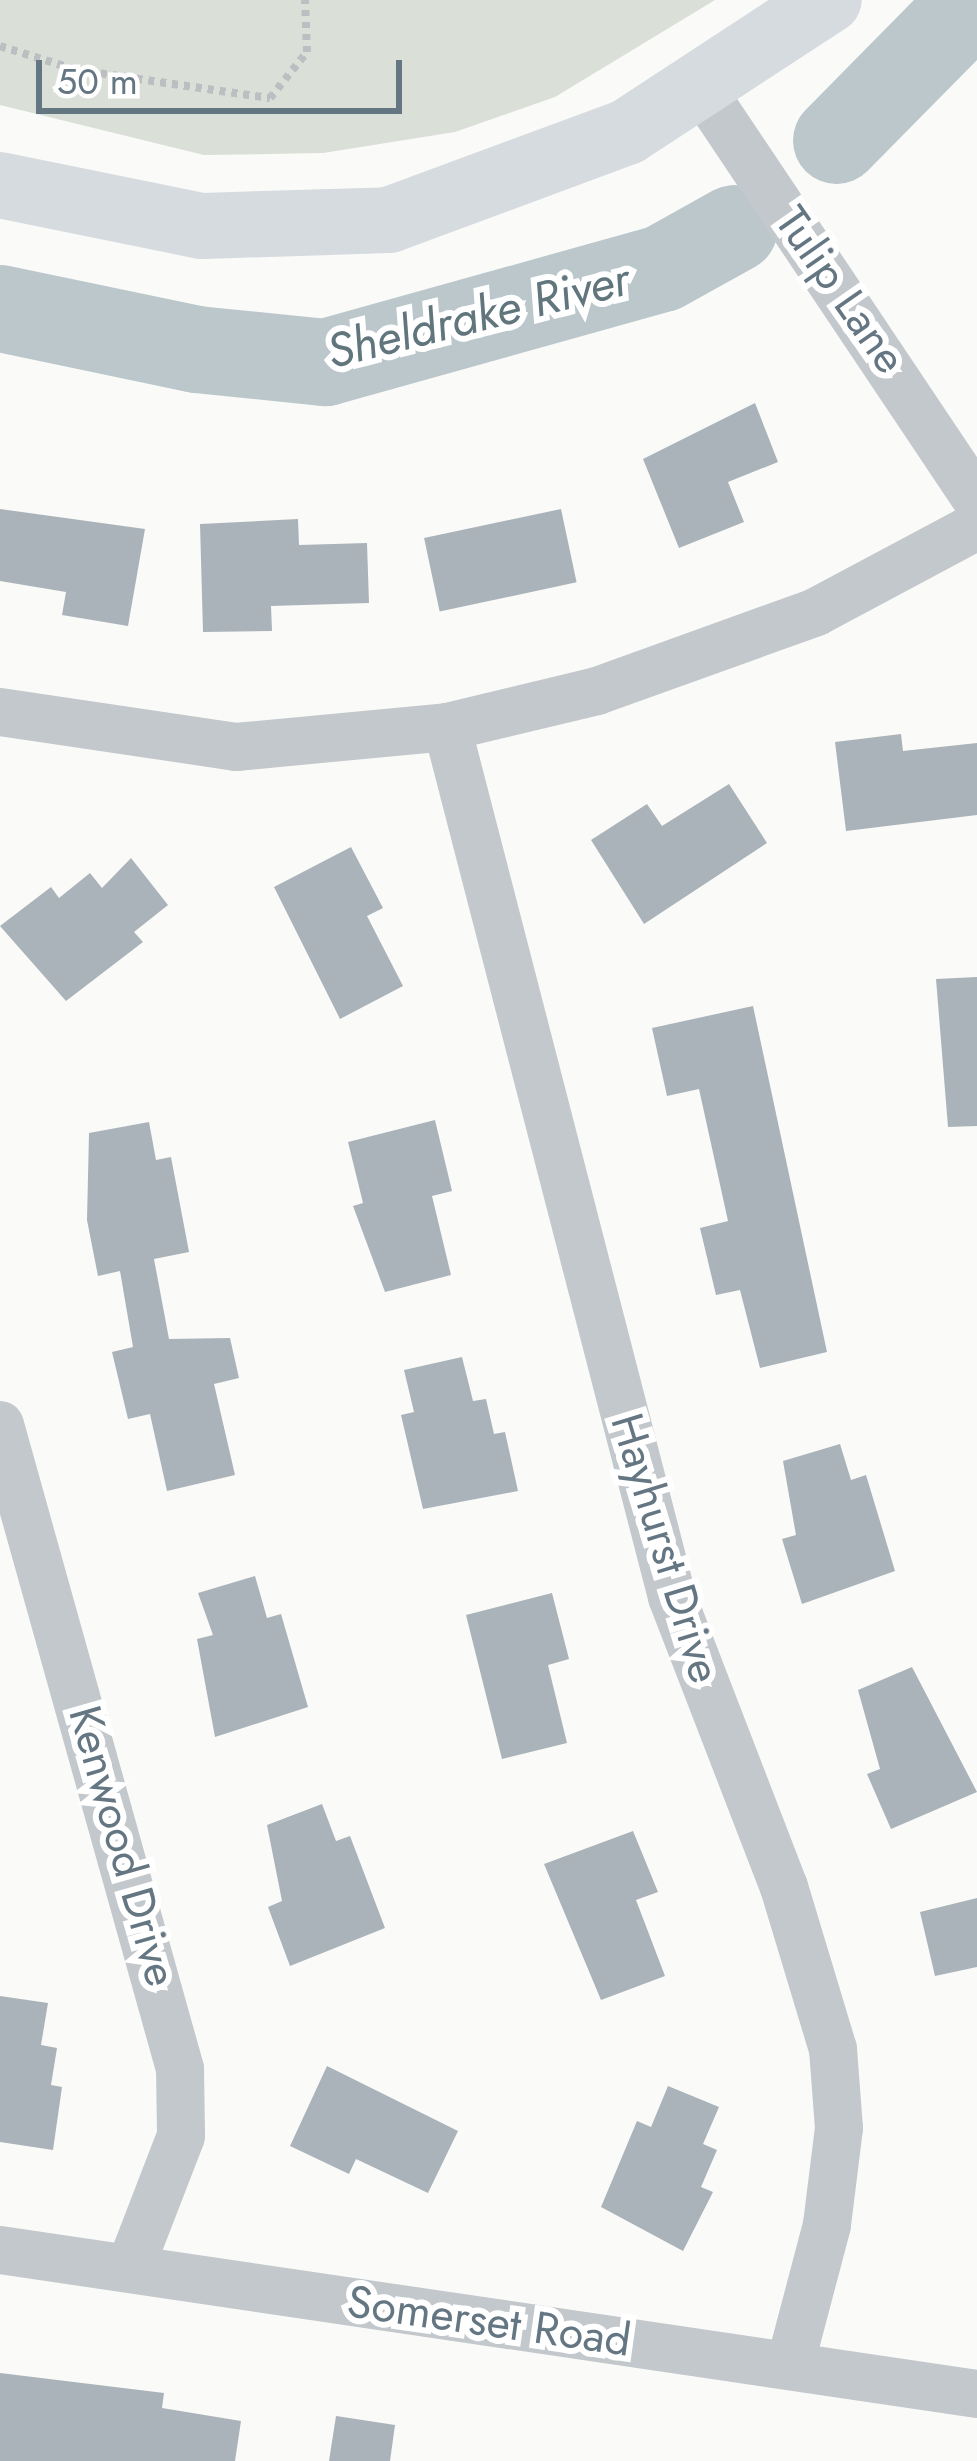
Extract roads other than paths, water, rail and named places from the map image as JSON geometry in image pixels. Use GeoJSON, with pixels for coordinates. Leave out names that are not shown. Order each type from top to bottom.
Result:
{"type":"FeatureCollection","features":[{"type":"Feature","properties":{"kind":"street"},"geometry":{"type":"LineString","coordinates":[[0,185],[202,226],[389,220],[546,169],[699,85],[829,0]]}},
{"type":"Feature","properties":{"kind":"street","name":"Tulip Lane"},"geometry":{"type":"LineString","coordinates":[[699,85],[977,500]]}},
{"type":"Feature","properties":{"kind":"street"},"geometry":{"type":"LineString","coordinates":[[0,712],[236,747],[447,727],[597,691],[816,612],[977,526]]}},
{"type":"Feature","properties":{"kind":"street","name":"Hayhurst Drive"},"geometry":{"type":"LineString","coordinates":[[447,727],[672,1597],[784,1887],[833,2049],[839,2128],[827,2224],[790,2365]]}},
{"type":"Feature","properties":{"kind":"street","name":"Kenwood Drive"},"geometry":{"type":"LineString","coordinates":[[0,1425],[176,2046],[181,2136],[130,2268]]}},
{"type":"Feature","properties":{"kind":"street","name":"Somerset Road"},"geometry":{"type":"LineString","coordinates":[[0,2250],[977,2393]]}},
{"type":"Feature","properties":{"kind":"waterway","name":"Sheldrake River"},"geometry":{"type":"LineString","coordinates":[[836,140],[974,0]]}},
{"type":"Feature","properties":{"kind":"waterway","name":"Sheldrake River"},"geometry":{"type":"LineString","coordinates":[[0,308],[196,349],[325,362],[662,268],[734,228]]}}]}
